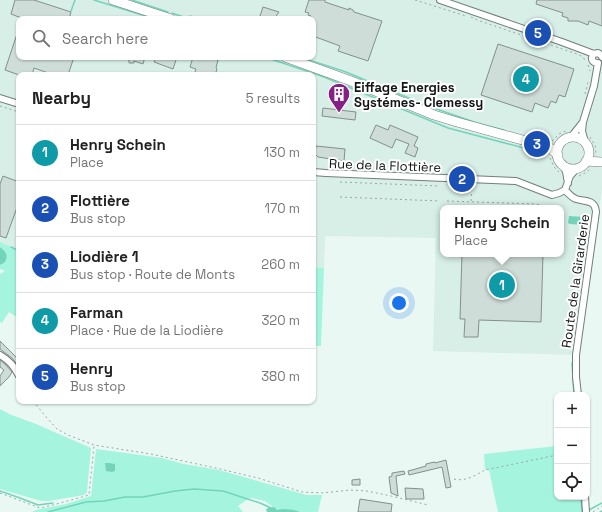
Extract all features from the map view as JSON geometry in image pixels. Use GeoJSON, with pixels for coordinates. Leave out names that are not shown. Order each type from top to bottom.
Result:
{"type":"FeatureCollection","features":[{"type":"Feature","properties":{"kind":"main road"},"geometry":{"type":"LineString","coordinates":[[113,0],[162,16]]}},
{"type":"Feature","properties":{"kind":"main road"},"geometry":{"type":"LineString","coordinates":[[293,60],[344,78],[434,115],[554,149]]}},
{"type":"Feature","properties":{"kind":"main road"},"geometry":{"type":"LineString","coordinates":[[573,133],[580,138],[586,138],[587,147],[594,159],[569,171],[559,160],[554,149],[573,133]]}},
{"type":"Feature","properties":{"kind":"street"},"geometry":{"type":"LineString","coordinates":[[440,0],[594,54],[598,53],[601,59],[583,122],[573,133]]}},
{"type":"Feature","properties":{"kind":"street"},"geometry":{"type":"LineString","coordinates":[[594,54],[592,57],[594,63],[601,59]]}},
{"type":"Feature","properties":{"kind":"street"},"geometry":{"type":"LineString","coordinates":[[0,98],[16,103]]}},
{"type":"Feature","properties":{"kind":"street"},"geometry":{"type":"LineString","coordinates":[[583,122],[586,138]]}},
{"type":"Feature","properties":{"kind":"street"},"geometry":{"type":"LineString","coordinates":[[566,187],[570,176],[569,171]]}},
{"type":"Feature","properties":{"kind":"street","name":"Rue de la Flottière"},"geometry":{"type":"LineString","coordinates":[[316,173],[516,181],[552,195],[559,194],[566,187]]}},
{"type":"Feature","properties":{"kind":"street","name":"Route de la Girarderie"},"geometry":{"type":"LineString","coordinates":[[566,187],[574,198],[593,204],[596,212],[576,355],[578,392]]}},
{"type":"Feature","properties":{"kind":"street"},"geometry":{"type":"LineString","coordinates":[[0,355],[7,359],[16,370]]}},
{"type":"Feature","properties":{"kind":"street"},"geometry":{"type":"LineString","coordinates":[[585,500],[586,512]]}},
{"type":"Feature","properties":{"kind":"path"},"geometry":{"type":"LineString","coordinates":[[415,0],[468,16],[578,54],[585,60],[590,73]]}},
{"type":"Feature","properties":{"kind":"path"},"geometry":{"type":"LineString","coordinates":[[584,97],[588,83]]}},
{"type":"Feature","properties":{"kind":"path"},"geometry":{"type":"LineString","coordinates":[[0,106],[16,111]]}},
{"type":"Feature","properties":{"kind":"path"},"geometry":{"type":"LineString","coordinates":[[567,130],[586,138],[590,140],[594,148],[594,159],[590,166],[584,171],[580,172],[554,167],[550,160],[559,134],[567,130]]}},
{"type":"Feature","properties":{"kind":"path"},"geometry":{"type":"LineString","coordinates":[[573,133],[564,134],[558,139],[553,156],[558,167],[569,171],[588,170],[594,159],[595,145],[586,138]]}},
{"type":"Feature","properties":{"kind":"path"},"geometry":{"type":"LineString","coordinates":[[471,201],[473,179]]}},
{"type":"Feature","properties":{"kind":"path"},"geometry":{"type":"LineString","coordinates":[[340,182],[439,186]]}},
{"type":"Feature","properties":{"kind":"path"},"geometry":{"type":"LineString","coordinates":[[340,197],[440,201]]}},
{"type":"Feature","properties":{"kind":"path"},"geometry":{"type":"LineString","coordinates":[[447,201],[541,205]]}},
{"type":"Feature","properties":{"kind":"path"},"geometry":{"type":"LineString","coordinates":[[35,404],[57,429],[94,445],[151,454],[220,469],[258,478],[302,492],[321,493],[351,490],[367,491],[428,505]]}},
{"type":"Feature","properties":{"kind":"path"},"geometry":{"type":"LineString","coordinates":[[0,494],[40,508],[53,506],[89,495],[94,445]]}},
{"type":"Feature","properties":{"kind":"path"},"geometry":{"type":"LineString","coordinates":[[454,479],[458,480],[479,474],[485,470],[554,456]]}},
{"type":"Feature","properties":{"kind":"path"},"geometry":{"type":"LineString","coordinates":[[593,512],[602,506]]}},
{"type":"Feature","properties":{"kind":"shaded area"},"geometry":{"type":"Polygon","coordinates":[[[0,0],[602,0],[602,190],[582,325],[576,355],[433,351],[436,238],[325,236],[324,268],[316,267],[316,72],[16,72],[16,249],[0,242],[0,0]]]}},
{"type":"Feature","properties":{"kind":"shaded area"},"geometry":{"type":"Polygon","coordinates":[[[569,216],[585,217],[586,224],[570,224],[568,223],[569,216]]]}},
{"type":"Feature","properties":{"kind":"shaded area"},"geometry":{"type":"Polygon","coordinates":[[[0,242],[16,249],[16,317],[9,312],[2,323],[0,322],[0,274],[5,271],[0,269],[0,265],[2,265],[2,249],[0,247],[0,242]]]}},
{"type":"Feature","properties":{"kind":"shaded area"},"geometry":{"type":"Polygon","coordinates":[[[0,247],[5,251],[7,256],[5,262],[0,265],[0,247]]]}},
{"type":"Feature","properties":{"kind":"shaded area"},"geometry":{"type":"Polygon","coordinates":[[[316,267],[324,268],[321,346],[316,346],[316,267]]]}},
{"type":"Feature","properties":{"kind":"shaded area"},"geometry":{"type":"Polygon","coordinates":[[[0,409],[91,448],[87,492],[84,495],[41,501],[0,489],[0,409]]]}},
{"type":"Feature","properties":{"kind":"shaded area"},"geometry":{"type":"Polygon","coordinates":[[[554,446],[554,500],[582,500],[583,512],[498,512],[489,470],[485,470],[484,454],[554,446]]]}},
{"type":"Feature","properties":{"kind":"shaded area"},"geometry":{"type":"Polygon","coordinates":[[[96,449],[162,458],[184,464],[219,470],[306,495],[322,495],[318,512],[300,512],[289,509],[277,510],[265,501],[252,498],[238,506],[243,512],[32,512],[91,496],[96,449]]]}},
{"type":"Feature","properties":{"kind":"shaded area"},"geometry":{"type":"Polygon","coordinates":[[[105,463],[115,464],[115,471],[106,471],[105,463]]]}},
{"type":"Feature","properties":{"kind":"shaded area"},"geometry":{"type":"Polygon","coordinates":[[[274,507],[277,510],[288,509],[300,512],[267,512],[266,510],[268,508],[274,507]]]}},
{"type":"Feature","properties":{"kind":"building"},"geometry":{"type":"Polygon","coordinates":[[[15,0],[34,0],[71,12],[70,16],[16,16],[11,14],[15,0]]]}},
{"type":"Feature","properties":{"kind":"building"},"geometry":{"type":"Polygon","coordinates":[[[309,0],[325,0],[325,2],[349,10],[349,8],[354,12],[382,21],[368,61],[338,51],[340,46],[316,37],[316,16],[308,15],[309,13],[305,12],[309,0]]]}},
{"type":"Feature","properties":{"kind":"building"},"geometry":{"type":"Polygon","coordinates":[[[537,0],[602,0],[602,26],[589,21],[588,25],[578,21],[568,21],[568,18],[562,16],[563,13],[536,4],[537,0]]]}},
{"type":"Feature","properties":{"kind":"building"},"geometry":{"type":"Polygon","coordinates":[[[263,7],[279,12],[276,16],[260,16],[263,7]]]}},
{"type":"Feature","properties":{"kind":"building"},"geometry":{"type":"Polygon","coordinates":[[[16,37],[16,60],[73,60],[69,72],[45,72],[34,68],[33,72],[16,72],[16,74],[5,70],[16,37]]]}},
{"type":"Feature","properties":{"kind":"building"},"geometry":{"type":"Polygon","coordinates":[[[498,44],[574,69],[565,97],[559,95],[556,103],[551,101],[548,108],[535,103],[532,112],[481,95],[498,44]]]}},
{"type":"Feature","properties":{"kind":"building"},"geometry":{"type":"Polygon","coordinates":[[[129,60],[144,60],[143,64],[134,61],[134,63],[129,63],[129,60]]]}},
{"type":"Feature","properties":{"kind":"building"},"geometry":{"type":"Polygon","coordinates":[[[155,60],[176,60],[173,69],[154,62],[155,60]]]}},
{"type":"Feature","properties":{"kind":"building"},"geometry":{"type":"Polygon","coordinates":[[[192,60],[218,60],[216,72],[195,72],[196,69],[190,67],[192,60]]]}},
{"type":"Feature","properties":{"kind":"building","name":"Eiffage Energies Systémes- Clemessy"},"geometry":{"type":"Polygon","coordinates":[[[323,108],[356,112],[355,120],[322,116],[323,108]]]}},
{"type":"Feature","properties":{"kind":"building"},"geometry":{"type":"Polygon","coordinates":[[[376,125],[388,130],[390,125],[418,137],[414,146],[418,148],[415,157],[405,153],[409,144],[396,139],[392,148],[370,138],[376,125]]]}},
{"type":"Feature","properties":{"kind":"building"},"geometry":{"type":"Polygon","coordinates":[[[316,146],[345,149],[344,161],[318,157],[316,155],[316,146]]]}},
{"type":"Feature","properties":{"kind":"building"},"geometry":{"type":"Polygon","coordinates":[[[3,176],[16,181],[16,210],[6,238],[0,236],[0,184],[3,176]]]}},
{"type":"Feature","properties":{"kind":"building"},"geometry":{"type":"Polygon","coordinates":[[[462,257],[543,257],[541,322],[479,320],[478,337],[464,337],[465,319],[460,319],[462,257]]]}},
{"type":"Feature","properties":{"kind":"building"},"geometry":{"type":"Polygon","coordinates":[[[0,341],[16,357],[16,363],[12,358],[0,349],[0,341]]]}},
{"type":"Feature","properties":{"kind":"building"},"geometry":{"type":"Polygon","coordinates":[[[0,360],[12,372],[0,386],[0,376],[4,370],[0,367],[0,360]]]}},
{"type":"Feature","properties":{"kind":"building"},"geometry":{"type":"Polygon","coordinates":[[[446,460],[451,487],[446,488],[442,467],[409,475],[408,471],[426,466],[426,464],[446,460]]]}},
{"type":"Feature","properties":{"kind":"building"},"geometry":{"type":"Polygon","coordinates":[[[404,471],[405,474],[396,476],[398,496],[391,493],[389,477],[392,476],[392,473],[404,471]]]}},
{"type":"Feature","properties":{"kind":"building"},"geometry":{"type":"Polygon","coordinates":[[[360,479],[360,485],[352,485],[352,480],[360,479]]]}},
{"type":"Feature","properties":{"kind":"building"},"geometry":{"type":"Polygon","coordinates":[[[405,488],[423,489],[424,499],[406,499],[405,488]]]}},
{"type":"Feature","properties":{"kind":"building"},"geometry":{"type":"Polygon","coordinates":[[[360,499],[392,504],[391,512],[358,512],[360,499]]]}},
{"type":"Feature","properties":{"kind":"waterway"},"geometry":{"type":"LineString","coordinates":[[71,11],[75,0]]}},
{"type":"Feature","properties":{"kind":"waterway"},"geometry":{"type":"LineString","coordinates":[[94,0],[145,16]]}},
{"type":"Feature","properties":{"kind":"waterway"},"geometry":{"type":"LineString","coordinates":[[132,0],[168,12]]}},
{"type":"Feature","properties":{"kind":"waterway"},"geometry":{"type":"LineString","coordinates":[[172,13],[180,16]]}},
{"type":"Feature","properties":{"kind":"waterway"},"geometry":{"type":"LineString","coordinates":[[274,60],[309,72]]}},
{"type":"Feature","properties":{"kind":"waterway"},"geometry":{"type":"LineString","coordinates":[[309,60],[346,72],[428,106],[477,123],[504,130]]}},
{"type":"Feature","properties":{"kind":"waterway"},"geometry":{"type":"LineString","coordinates":[[316,74],[448,128],[539,152]]}},
{"type":"Feature","properties":{"kind":"waterway"},"geometry":{"type":"LineString","coordinates":[[11,247],[16,250]]}},
{"type":"Feature","properties":{"kind":"waterway"},"geometry":{"type":"LineString","coordinates":[[572,363],[574,392]]}},
{"type":"Feature","properties":{"kind":"waterway"},"geometry":{"type":"LineString","coordinates":[[48,512],[86,502],[104,501],[125,497],[143,497],[194,489],[223,491],[271,508]]}},
{"type":"Feature","properties":{"kind":"waterway"},"geometry":{"type":"LineString","coordinates":[[0,491],[38,505],[53,503]]}},
{"type":"Feature","properties":{"kind":"waterway"},"geometry":{"type":"LineString","coordinates":[[581,500],[582,512]]}},
{"type":"Feature","properties":{"kind":"waterway"},"geometry":{"type":"LineString","coordinates":[[589,510],[602,503]]}},
{"type":"Feature","properties":{"kind":"place","name":"Henry"},"geometry":{"type":"Point","coordinates":[538,33]}},
{"type":"Feature","properties":{"kind":"place","name":"Farman"},"geometry":{"type":"Point","coordinates":[526,79]}},
{"type":"Feature","properties":{"kind":"place","name":"Eiffage Energies Systémes- Clemessy"},"geometry":{"type":"Point","coordinates":[339,114]}},
{"type":"Feature","properties":{"kind":"place","name":"Liodière 1"},"geometry":{"type":"Point","coordinates":[537,144]}},
{"type":"Feature","properties":{"kind":"place","name":"Flottière"},"geometry":{"type":"Point","coordinates":[462,179]}},
{"type":"Feature","properties":{"kind":"place","name":"Henry Schein"},"geometry":{"type":"Point","coordinates":[502,285]}}]}
